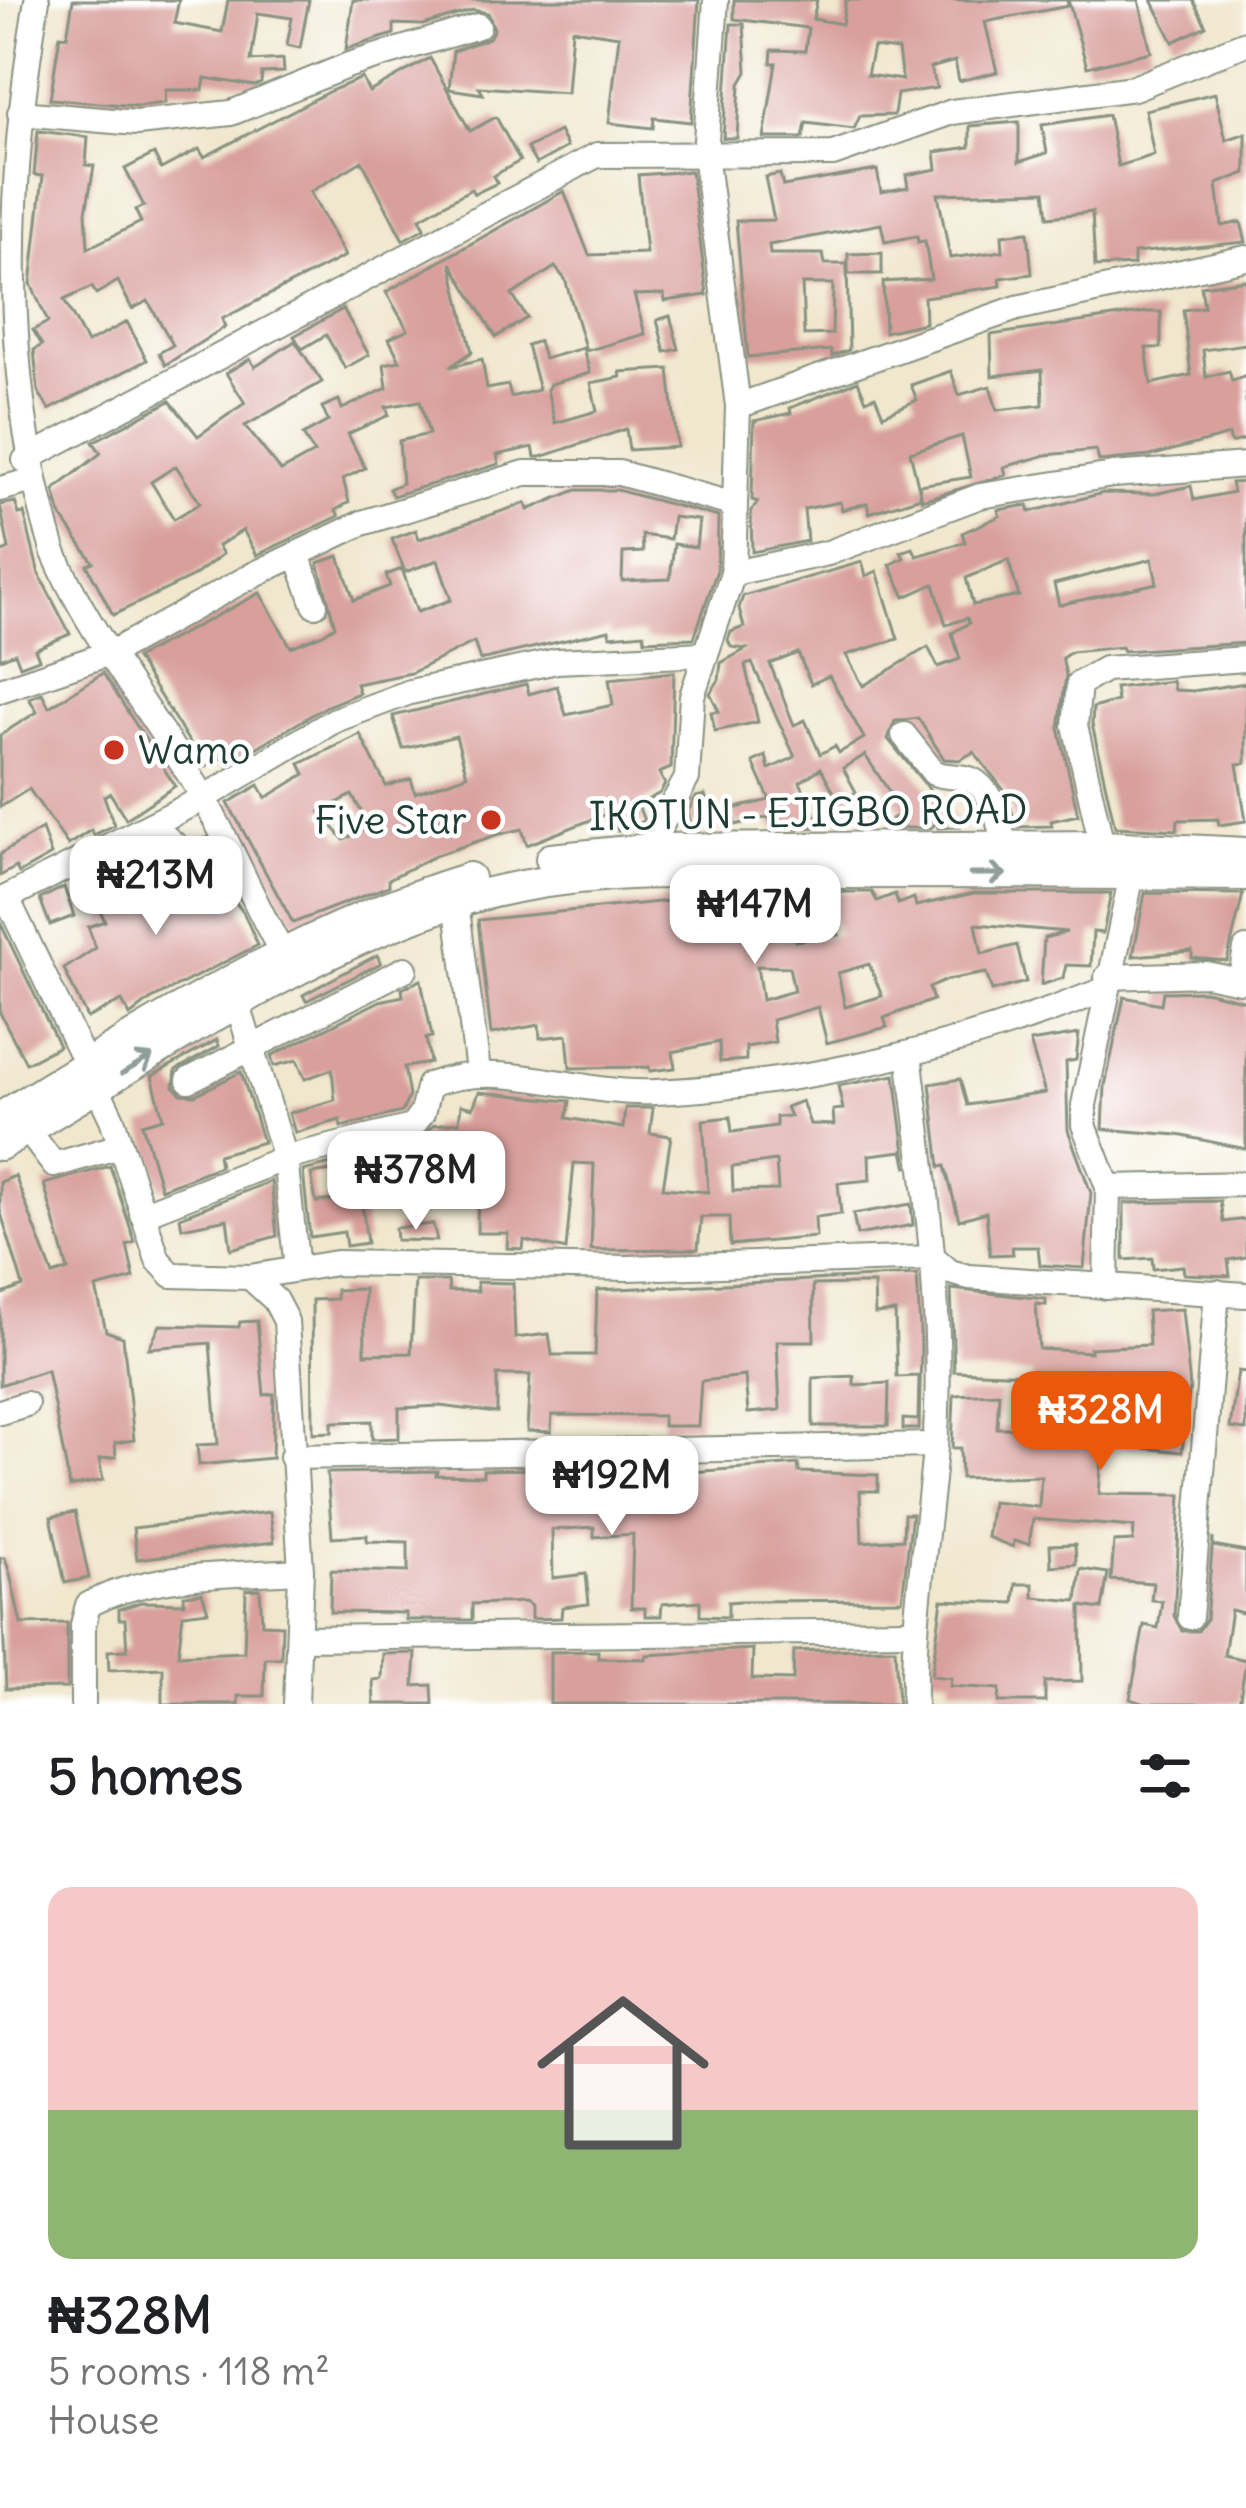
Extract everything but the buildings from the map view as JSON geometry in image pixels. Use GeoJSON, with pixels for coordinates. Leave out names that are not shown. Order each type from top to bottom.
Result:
{"type":"FeatureCollection","features":[{"type":"Feature","properties":{"kind":"main road","name":"IKOTUN - EJIGBO ROAD"},"geometry":{"type":"LineString","coordinates":[[91,1077],[360,941],[456,902],[563,877],[648,861],[1102,846],[1246,853]]}},
{"type":"Feature","properties":{"kind":"main road","name":"IKOTUN - EJIGBO ROAD"},"geometry":{"type":"LineString","coordinates":[[9,1131],[284,955],[424,891],[534,860],[1246,874]]}},
{"type":"Feature","properties":{"kind":"street"},"geometry":{"type":"LineString","coordinates":[[37,0],[13,104],[3,293],[8,355],[28,470],[65,575],[204,798],[224,847],[284,955]]}},
{"type":"Feature","properties":{"kind":"street"},"geometry":{"type":"LineString","coordinates":[[648,861],[687,778],[692,696],[734,572],[738,406],[705,154],[716,0]]}},
{"type":"Feature","properties":{"kind":"street"},"geometry":{"type":"LineString","coordinates":[[13,104],[137,123],[230,113],[349,65],[478,26]]}},
{"type":"Feature","properties":{"kind":"street"},"geometry":{"type":"LineString","coordinates":[[0,490],[28,470],[582,161],[616,152],[833,154],[952,112],[1134,88],[1246,43]]}},
{"type":"Feature","properties":{"kind":"street"},"geometry":{"type":"LineString","coordinates":[[738,406],[1017,308],[1246,258]]}},
{"type":"Feature","properties":{"kind":"street"},"geometry":{"type":"LineString","coordinates":[[734,572],[828,553],[980,496],[1113,475],[1246,465]]}},
{"type":"Feature","properties":{"kind":"street"},"geometry":{"type":"LineString","coordinates":[[0,689],[113,652],[362,524],[525,473],[620,473],[735,505]]}},
{"type":"Feature","properties":{"kind":"street"},"geometry":{"type":"LineString","coordinates":[[297,554],[315,604]]}},
{"type":"Feature","properties":{"kind":"street"},"geometry":{"type":"LineString","coordinates":[[705,654],[557,661],[410,692],[334,720],[204,798],[4,899],[121,1146],[158,1260],[172,1275],[250,1277],[336,1263],[629,1268],[934,1258],[950,1272],[970,1277],[1246,1295]]}},
{"type":"Feature","properties":{"kind":"street"},"geometry":{"type":"LineString","coordinates":[[1102,846],[1075,725],[1079,684],[1105,669],[1246,659]]}},
{"type":"Feature","properties":{"kind":"street"},"geometry":{"type":"LineString","coordinates":[[904,735],[934,773],[972,780],[983,790],[994,806],[1006,850]]}},
{"type":"Feature","properties":{"kind":"street"},"geometry":{"type":"LineString","coordinates":[[151,826],[188,855],[224,847]]}},
{"type":"Feature","properties":{"kind":"street"},"geometry":{"type":"LineString","coordinates":[[1106,1287],[1108,1186],[1084,1125],[1084,1105],[1132,874]]}},
{"type":"Feature","properties":{"kind":"street"},"geometry":{"type":"LineString","coordinates":[[456,902],[478,1071]]}},
{"type":"Feature","properties":{"kind":"street"},"geometry":{"type":"LineString","coordinates":[[142,1214],[285,1158],[412,1126],[422,1113],[429,1084],[478,1071],[652,1093],[909,1054],[1026,1021],[1106,983],[1190,974],[1243,984],[1246,949]]}},
{"type":"Feature","properties":{"kind":"street"},"geometry":{"type":"LineString","coordinates":[[189,1080],[250,1044],[405,969]]}},
{"type":"Feature","properties":{"kind":"street"},"geometry":{"type":"LineString","coordinates":[[238,1005],[285,1158],[297,1269]]}},
{"type":"Feature","properties":{"kind":"street"},"geometry":{"type":"LineString","coordinates":[[909,1054],[934,1258],[935,1445],[912,1631],[914,1704]]}},
{"type":"Feature","properties":{"kind":"street"},"geometry":{"type":"LineString","coordinates":[[9,1131],[54,1165],[121,1146]]}},
{"type":"Feature","properties":{"kind":"street"},"geometry":{"type":"LineString","coordinates":[[1108,1186],[1246,1184]]}},
{"type":"Feature","properties":{"kind":"street"},"geometry":{"type":"LineString","coordinates":[[250,1277],[274,1300],[286,1321],[301,1570],[296,1704]]}},
{"type":"Feature","properties":{"kind":"street"},"geometry":{"type":"LineString","coordinates":[[1190,1617],[1216,1292]]}},
{"type":"Feature","properties":{"kind":"street"},"geometry":{"type":"LineString","coordinates":[[0,1412],[26,1404]]}},
{"type":"Feature","properties":{"kind":"street"},"geometry":{"type":"LineString","coordinates":[[292,1457],[935,1445]]}},
{"type":"Feature","properties":{"kind":"street"},"geometry":{"type":"LineString","coordinates":[[83,1704],[83,1625],[88,1605],[111,1592],[210,1576],[301,1570]]}},
{"type":"Feature","properties":{"kind":"street"},"geometry":{"type":"LineString","coordinates":[[301,1638],[912,1631]]}},
{"type":"Feature","properties":{"kind":"place","name":"Wamo"},"geometry":{"type":"Point","coordinates":[114,750]}},
{"type":"Feature","properties":{"kind":"place","name":"Five Star"},"geometry":{"type":"Point","coordinates":[491,820]}}]}
